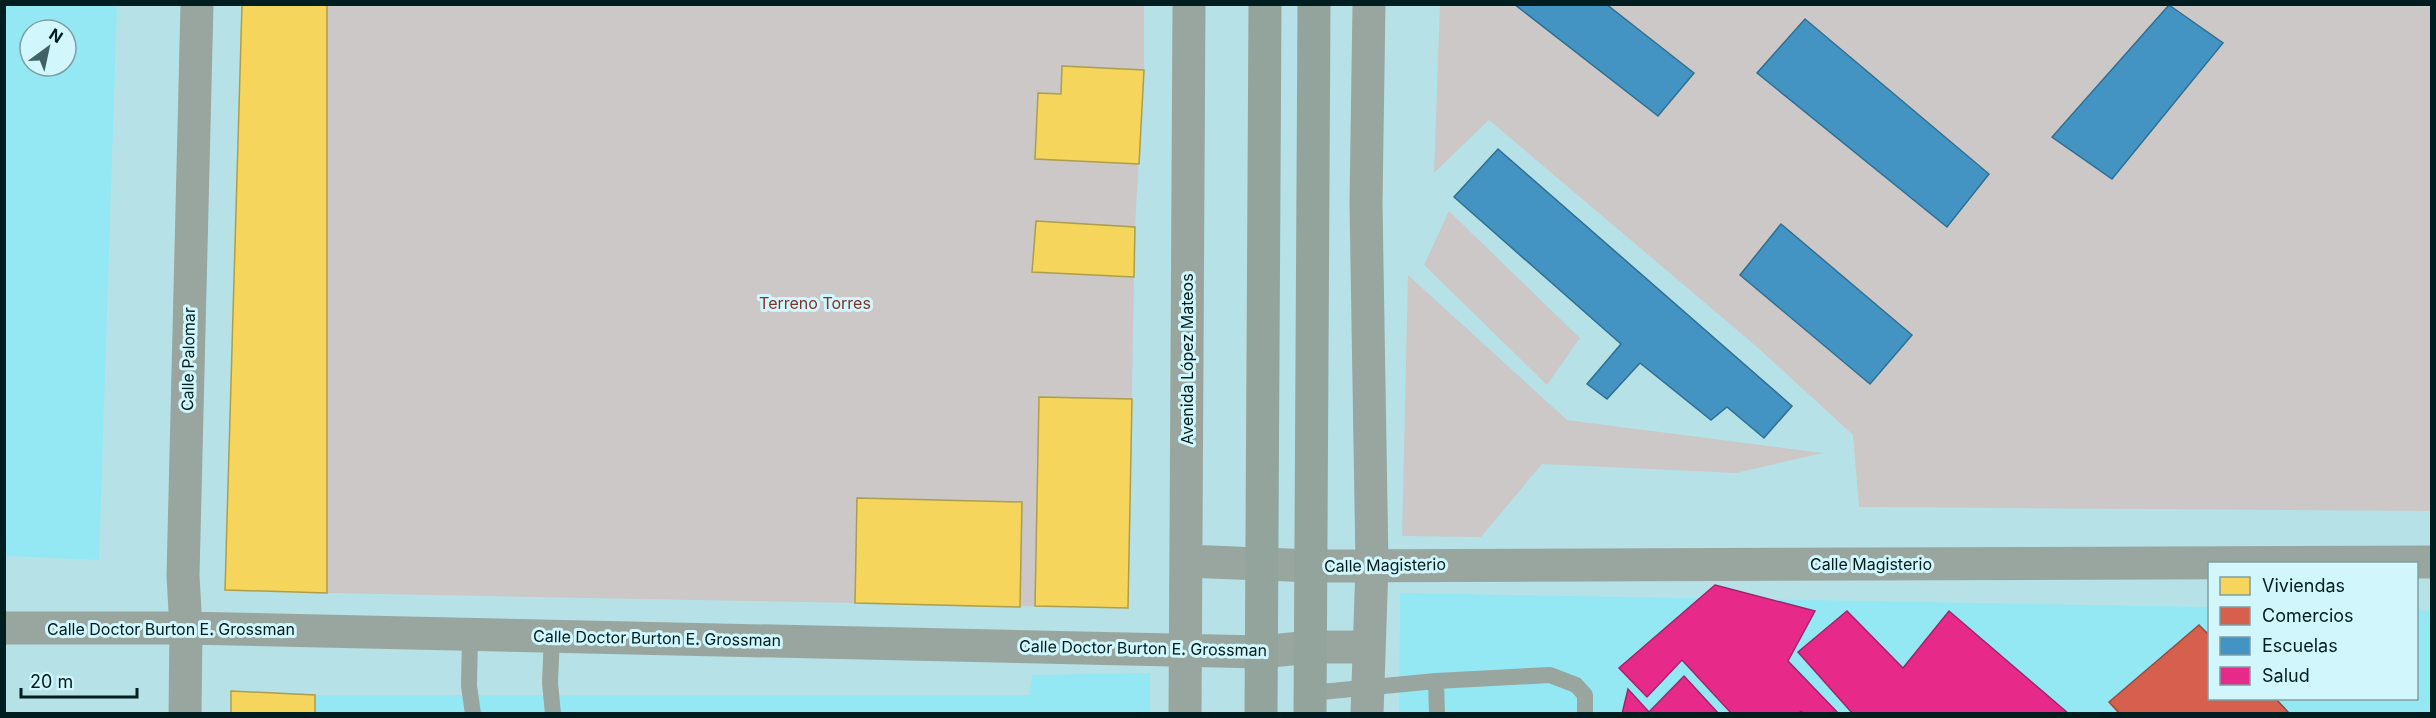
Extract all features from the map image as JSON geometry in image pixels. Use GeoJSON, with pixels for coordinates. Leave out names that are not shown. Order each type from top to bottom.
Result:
{"type":"FeatureCollection","features":[{"type":"Feature","properties":{"kind":"main road"},"geometry":{"type":"LineString","coordinates":[[1261,714],[1265,4]]}},
{"type":"Feature","properties":{"kind":"main road"},"geometry":{"type":"LineString","coordinates":[[1310,703],[1314,4]]}},
{"type":"Feature","properties":{"kind":"street","name":"Calle Palomar"},"geometry":{"type":"LineString","coordinates":[[185,714],[186,628],[183,564],[197,4]]}},
{"type":"Feature","properties":{"kind":"street","name":"Avenida López Mateos"},"geometry":{"type":"LineString","coordinates":[[1185,714],[1189,4]]}},
{"type":"Feature","properties":{"kind":"street"},"geometry":{"type":"LineString","coordinates":[[1367,701],[1372,565],[1366,202],[1369,4]]}},
{"type":"Feature","properties":{"kind":"street","name":"Calle Magisterio"},"geometry":{"type":"LineString","coordinates":[[1186,561],[1311,566],[2208,563]]}},
{"type":"Feature","properties":{"kind":"street","name":"Calle Doctor Burton E. Grossman"},"geometry":{"type":"LineString","coordinates":[[4,628],[186,628],[1261,652],[1310,648],[1369,648]]}},
{"type":"Feature","properties":{"kind":"lane"},"geometry":{"type":"LineString","coordinates":[[470,634],[469,686],[473,714]]}},
{"type":"Feature","properties":{"kind":"lane"},"geometry":{"type":"LineString","coordinates":[[552,636],[550,683],[553,714]]}},
{"type":"Feature","properties":{"kind":"lane"},"geometry":{"type":"LineString","coordinates":[[1310,703],[1367,701],[1436,681],[1550,675],[1576,685],[1585,695],[1585,714]]}},
{"type":"Feature","properties":{"kind":"lane"},"geometry":{"type":"LineString","coordinates":[[1436,681],[1437,714]]}},
{"type":"Feature","properties":{"kind":"shaded area"},"geometry":{"type":"Polygon","coordinates":[[[5,4],[117,5],[99,560],[5,556],[5,4]]]}},
{"type":"Feature","properties":{"kind":"shaded area"},"geometry":{"type":"Polygon","coordinates":[[[1400,593],[2208,607],[2208,700],[2418,700],[2418,610],[2431,611],[2431,713],[1399,714],[1400,593]]]}},
{"type":"Feature","properties":{"kind":"shaded area"},"geometry":{"type":"Polygon","coordinates":[[[1150,673],[1150,714],[315,714],[315,695],[1029,695],[1032,675],[1150,673]]]}},
{"type":"Feature","properties":{"kind":"green space","name":"Terreno Torres"},"geometry":{"type":"Polygon","coordinates":[[[327,5],[1144,5],[1144,70],[1135,227],[1128,608],[327,593],[327,5]]]}},
{"type":"Feature","properties":{"kind":"green space"},"geometry":{"type":"Polygon","coordinates":[[[1440,5],[2431,5],[2431,511],[1859,507],[1853,435],[1757,347],[1489,120],[1434,173],[1440,5]]]}},
{"type":"Feature","properties":{"kind":"green space"},"geometry":{"type":"Polygon","coordinates":[[[1449,211],[1580,338],[1547,385],[1424,265],[1449,211]]]}},
{"type":"Feature","properties":{"kind":"green space"},"geometry":{"type":"Polygon","coordinates":[[[1408,275],[1567,420],[1823,453],[1736,473],[1542,464],[1481,537],[1402,536],[1408,275]]]}},
{"type":"Feature","properties":{"kind":"building: Viviendas"},"geometry":{"type":"Polygon","coordinates":[[[242,4],[327,4],[327,593],[225,590],[242,4]]]}},
{"type":"Feature","properties":{"kind":"building: Viviendas"},"geometry":{"type":"Polygon","coordinates":[[[1062,66],[1144,70],[1139,164],[1035,159],[1038,93],[1061,94],[1062,66]]]}},
{"type":"Feature","properties":{"kind":"building: Viviendas"},"geometry":{"type":"Polygon","coordinates":[[[1036,221],[1135,227],[1134,277],[1032,272],[1036,221]]]}},
{"type":"Feature","properties":{"kind":"building: Viviendas"},"geometry":{"type":"Polygon","coordinates":[[[1039,397],[1132,399],[1128,608],[1035,606],[1039,397]]]}},
{"type":"Feature","properties":{"kind":"building: Viviendas"},"geometry":{"type":"Polygon","coordinates":[[[857,498],[1022,502],[1020,607],[855,603],[857,498]]]}},
{"type":"Feature","properties":{"kind":"building: Viviendas"},"geometry":{"type":"Polygon","coordinates":[[[231,691],[315,695],[315,714],[231,714],[231,691]]]}},
{"type":"Feature","properties":{"kind":"building: Comercios"},"geometry":{"type":"Polygon","coordinates":[[[2199,625],[2208,634],[2208,700],[2277,700],[2290,714],[2120,714],[2109,702],[2199,625]]]}},
{"type":"Feature","properties":{"kind":"building: Escuelas"},"geometry":{"type":"Polygon","coordinates":[[[1514,4],[1606,4],[1694,73],[1658,116],[1514,4]]]}},
{"type":"Feature","properties":{"kind":"building: Escuelas"},"geometry":{"type":"Polygon","coordinates":[[[2169,5],[2223,43],[2112,179],[2052,137],[2169,5]]]}},
{"type":"Feature","properties":{"kind":"building: Escuelas"},"geometry":{"type":"Polygon","coordinates":[[[1805,19],[1989,174],[1947,227],[1757,73],[1805,19]]]}},
{"type":"Feature","properties":{"kind":"building: Escuelas"},"geometry":{"type":"Polygon","coordinates":[[[1498,149],[1792,406],[1764,438],[1727,407],[1711,420],[1640,363],[1607,399],[1587,384],[1621,344],[1454,197],[1498,149]]]}},
{"type":"Feature","properties":{"kind":"building: Escuelas"},"geometry":{"type":"Polygon","coordinates":[[[1781,224],[1912,335],[1870,384],[1740,275],[1781,224]]]}},
{"type":"Feature","properties":{"kind":"building: Salud"},"geometry":{"type":"Polygon","coordinates":[[[1715,585],[1815,611],[1788,661],[1839,714],[1805,714],[1801,711],[1798,714],[1732,714],[1682,660],[1647,697],[1619,668],[1715,585]]]}},
{"type":"Feature","properties":{"kind":"building: Salud"},"geometry":{"type":"Polygon","coordinates":[[[1847,611],[1903,668],[1949,611],[2069,714],[1853,714],[1798,652],[1847,611]]]}},
{"type":"Feature","properties":{"kind":"building: Salud"},"geometry":{"type":"Polygon","coordinates":[[[1684,676],[1719,714],[1622,714],[1628,689],[1649,712],[1684,676]]]}}]}
